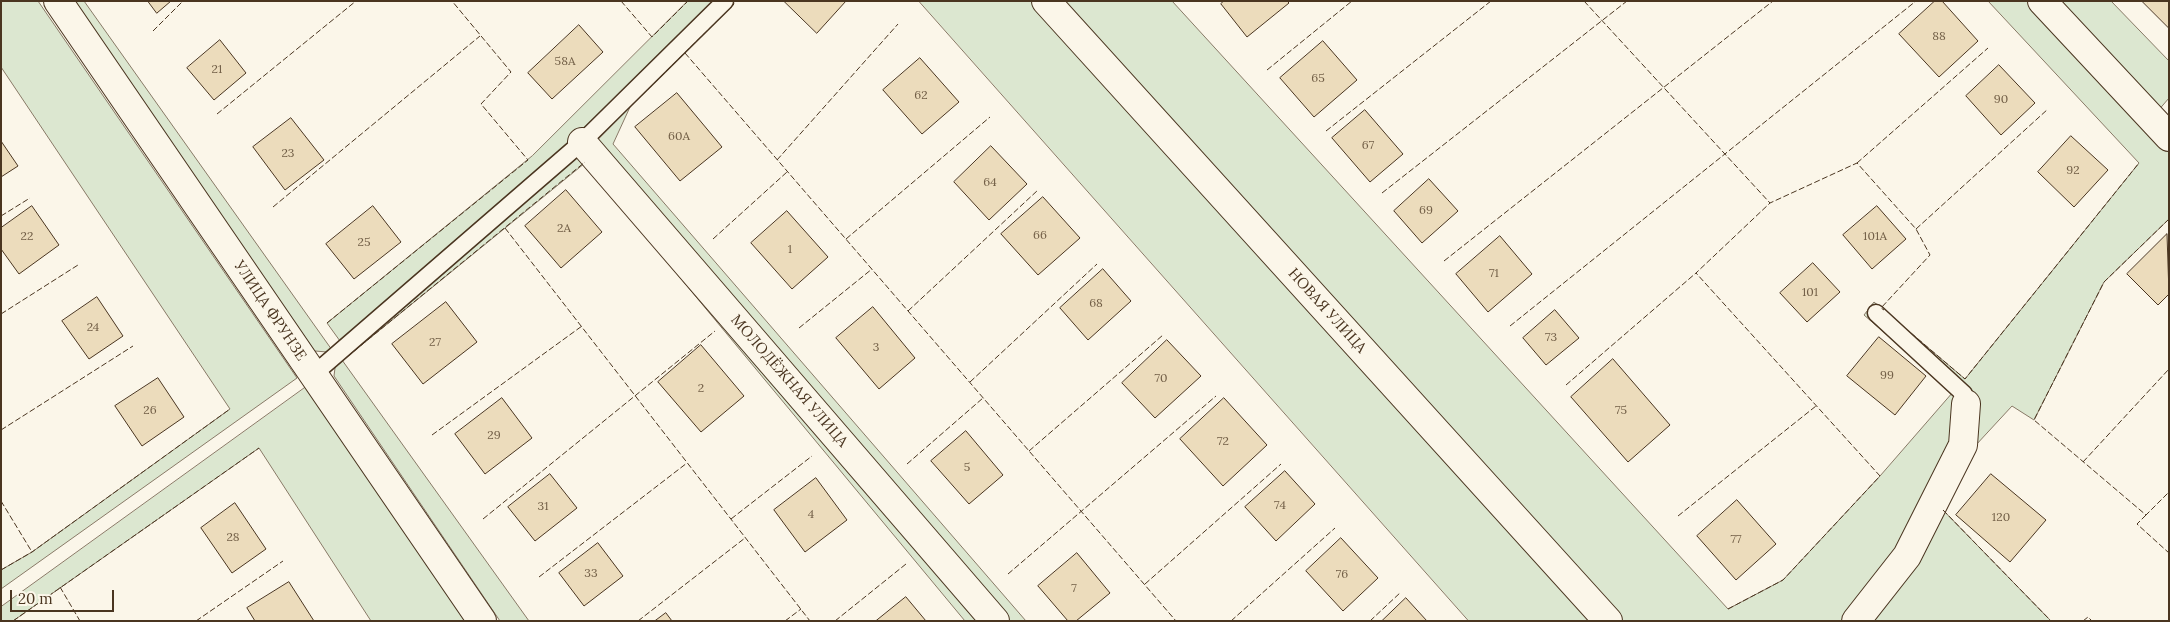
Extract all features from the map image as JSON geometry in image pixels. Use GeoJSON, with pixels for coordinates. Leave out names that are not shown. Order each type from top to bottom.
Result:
{"type":"FeatureCollection","features":[{"type":"Feature","properties":{"kind":"street","name":"УЛИЦА ФРУНЗЕ"},"geometry":{"type":"LineString","coordinates":[[58,1],[482,621]]}},
{"type":"Feature","properties":{"kind":"street","name":"НОВАЯ УЛИЦА"},"geometry":{"type":"LineString","coordinates":[[1046,1],[1608,621]]}},
{"type":"Feature","properties":{"kind":"street"},"geometry":{"type":"LineString","coordinates":[[2042,1],[2166,127]]}},
{"type":"Feature","properties":{"kind":"street","name":"МОЛОДЁЖНАЯ УЛИЦА"},"geometry":{"type":"LineString","coordinates":[[582,142],[995,621]]}},
{"type":"Feature","properties":{"kind":"street"},"geometry":{"type":"LineString","coordinates":[[1856,621],[1907,556],[1964,445],[1966,404]]}},
{"type":"Feature","properties":{"kind":"lane"},"geometry":{"type":"LineString","coordinates":[[314,374],[582,142],[725,1]]}},
{"type":"Feature","properties":{"kind":"lane"},"geometry":{"type":"LineString","coordinates":[[1876,313],[1964,394],[1966,404]]}},
{"type":"Feature","properties":{"kind":"green space"},"geometry":{"type":"Polygon","coordinates":[[[1,1],[38,1],[297,378],[1,589],[1,570],[32,552],[230,409],[1,67],[1,1]]]}},
{"type":"Feature","properties":{"kind":"green space"},"geometry":{"type":"Polygon","coordinates":[[[72,1],[84,1],[332,350],[327,352],[315,351],[72,1]]]}},
{"type":"Feature","properties":{"kind":"green space"},"geometry":{"type":"Polygon","coordinates":[[[688,1],[714,1],[577,135],[340,341],[327,323],[532,156],[688,1]]]}},
{"type":"Feature","properties":{"kind":"green space"},"geometry":{"type":"Polygon","coordinates":[[[919,1],[1031,1],[1594,621],[1469,621],[919,1]]]}},
{"type":"Feature","properties":{"kind":"green space"},"geometry":{"type":"Polygon","coordinates":[[[1057,1],[1172,1],[1728,609],[1783,580],[1880,476],[1953,392],[1864,315],[1874,302],[1965,379],[2139,163],[1988,1],[2031,1],[2169,148],[2169,219],[2104,282],[2034,420],[2012,406],[1963,459],[1956,443],[1899,554],[1846,621],[1621,621],[1057,1]]]}},
{"type":"Feature","properties":{"kind":"green space"},"geometry":{"type":"Polygon","coordinates":[[[2055,1],[2111,1],[2169,61],[2169,98],[2157,112],[2055,1]]]}},
{"type":"Feature","properties":{"kind":"green space"},"geometry":{"type":"Polygon","coordinates":[[[630,107],[613,144],[1026,621],[1006,621],[596,142],[630,107]]]}},
{"type":"Feature","properties":{"kind":"green space"},"geometry":{"type":"Polygon","coordinates":[[[583,152],[984,621],[965,621],[585,163],[348,356],[583,152]]]}},
{"type":"Feature","properties":{"kind":"green space"},"geometry":{"type":"Polygon","coordinates":[[[342,360],[529,621],[500,621],[334,376],[335,368],[342,360]]]}},
{"type":"Feature","properties":{"kind":"green space"},"geometry":{"type":"Polygon","coordinates":[[[306,387],[465,621],[371,621],[259,448],[13,621],[1,621],[1,607],[306,387]]]}},
{"type":"Feature","properties":{"kind":"green space"},"geometry":{"type":"Polygon","coordinates":[[[1939,506],[2051,621],[1863,621],[1939,506]]]}},
{"type":"Feature","properties":{"kind":"building"},"geometry":{"type":"Polygon","coordinates":[[[148,1],[171,1],[157,13],[148,1]]]}},
{"type":"Feature","properties":{"kind":"building"},"geometry":{"type":"Polygon","coordinates":[[[784,1],[846,1],[817,33],[784,1]]]}},
{"type":"Feature","properties":{"kind":"building"},"geometry":{"type":"Polygon","coordinates":[[[1224,1],[1287,1],[1289,3],[1247,37],[1221,4],[1224,1]]]}},
{"type":"Feature","properties":{"kind":"building"},"geometry":{"type":"Polygon","coordinates":[[[1935,1],[1942,1],[1978,41],[1939,77],[1899,34],[1935,1]]]}},
{"type":"Feature","properties":{"kind":"building"},"geometry":{"type":"Polygon","coordinates":[[[2142,1],[2169,1],[2169,28],[2142,1]]]}},
{"type":"Feature","properties":{"kind":"building"},"geometry":{"type":"Polygon","coordinates":[[[579,25],[603,52],[552,99],[528,73],[579,25]]]}},
{"type":"Feature","properties":{"kind":"building"},"geometry":{"type":"Polygon","coordinates":[[[220,40],[246,73],[214,100],[187,68],[220,40]]]}},
{"type":"Feature","properties":{"kind":"building"},"geometry":{"type":"Polygon","coordinates":[[[1323,41],[1357,80],[1314,117],[1280,78],[1323,41]]]}},
{"type":"Feature","properties":{"kind":"building"},"geometry":{"type":"Polygon","coordinates":[[[920,58],[959,102],[922,134],[883,90],[920,58]]]}},
{"type":"Feature","properties":{"kind":"building"},"geometry":{"type":"Polygon","coordinates":[[[1999,65],[2035,103],[2001,135],[1966,96],[1999,65]]]}},
{"type":"Feature","properties":{"kind":"building"},"geometry":{"type":"Polygon","coordinates":[[[677,93],[722,147],[680,181],[635,127],[677,93]]]}},
{"type":"Feature","properties":{"kind":"building"},"geometry":{"type":"Polygon","coordinates":[[[1365,110],[1403,154],[1370,182],[1332,138],[1365,110]]]}},
{"type":"Feature","properties":{"kind":"building"},"geometry":{"type":"Polygon","coordinates":[[[291,118],[324,160],[285,190],[253,147],[291,118]]]}},
{"type":"Feature","properties":{"kind":"building"},"geometry":{"type":"Polygon","coordinates":[[[2071,136],[2108,170],[2074,207],[2038,172],[2071,136]]]}},
{"type":"Feature","properties":{"kind":"building"},"geometry":{"type":"Polygon","coordinates":[[[1,141],[18,166],[1,177],[1,141]]]}},
{"type":"Feature","properties":{"kind":"building"},"geometry":{"type":"Polygon","coordinates":[[[991,146],[1027,184],[989,220],[954,182],[991,146]]]}},
{"type":"Feature","properties":{"kind":"building"},"geometry":{"type":"Polygon","coordinates":[[[1429,179],[1458,211],[1422,243],[1394,211],[1429,179]]]}},
{"type":"Feature","properties":{"kind":"building"},"geometry":{"type":"Polygon","coordinates":[[[566,190],[602,232],[561,268],[525,226],[566,190]]]}},
{"type":"Feature","properties":{"kind":"building"},"geometry":{"type":"Polygon","coordinates":[[[1043,197],[1080,238],[1038,275],[1001,234],[1043,197]]]}},
{"type":"Feature","properties":{"kind":"building"},"geometry":{"type":"Polygon","coordinates":[[[32,206],[59,245],[19,274],[1,249],[1,228],[32,206]]]}},
{"type":"Feature","properties":{"kind":"building"},"geometry":{"type":"Polygon","coordinates":[[[373,206],[401,242],[354,279],[326,244],[373,206]]]}},
{"type":"Feature","properties":{"kind":"building"},"geometry":{"type":"Polygon","coordinates":[[[1877,206],[1906,239],[1872,269],[1843,235],[1877,206]]]}},
{"type":"Feature","properties":{"kind":"building"},"geometry":{"type":"Polygon","coordinates":[[[787,211],[828,257],[792,289],[751,243],[787,211]]]}},
{"type":"Feature","properties":{"kind":"building"},"geometry":{"type":"Polygon","coordinates":[[[2167,234],[2169,294],[2158,305],[2127,274],[2167,234]]]}},
{"type":"Feature","properties":{"kind":"building"},"geometry":{"type":"Polygon","coordinates":[[[1500,236],[1532,274],[1488,312],[1456,274],[1500,236]]]}},
{"type":"Feature","properties":{"kind":"building"},"geometry":{"type":"Polygon","coordinates":[[[1813,263],[1840,292],[1807,322],[1780,293],[1813,263]]]}},
{"type":"Feature","properties":{"kind":"building"},"geometry":{"type":"Polygon","coordinates":[[[1103,269],[1131,301],[1088,340],[1060,308],[1103,269]]]}},
{"type":"Feature","properties":{"kind":"building"},"geometry":{"type":"Polygon","coordinates":[[[97,297],[123,336],[89,359],[62,321],[97,297]]]}},
{"type":"Feature","properties":{"kind":"building"},"geometry":{"type":"Polygon","coordinates":[[[446,302],[477,342],[423,384],[392,344],[446,302]]]}},
{"type":"Feature","properties":{"kind":"building"},"geometry":{"type":"Polygon","coordinates":[[[873,307],[915,358],[879,389],[836,338],[873,307]]]}},
{"type":"Feature","properties":{"kind":"building"},"geometry":{"type":"Polygon","coordinates":[[[1555,310],[1579,338],[1546,365],[1523,338],[1555,310]]]}},
{"type":"Feature","properties":{"kind":"building"},"geometry":{"type":"Polygon","coordinates":[[[1879,337],[1926,376],[1895,415],[1847,376],[1879,337]]]}},
{"type":"Feature","properties":{"kind":"building"},"geometry":{"type":"Polygon","coordinates":[[[1167,340],[1201,376],[1155,418],[1122,383],[1167,340]]]}},
{"type":"Feature","properties":{"kind":"building"},"geometry":{"type":"Polygon","coordinates":[[[701,345],[744,396],[701,432],[658,382],[701,345]]]}},
{"type":"Feature","properties":{"kind":"building"},"geometry":{"type":"Polygon","coordinates":[[[1613,359],[1670,425],[1628,462],[1571,397],[1613,359]]]}},
{"type":"Feature","properties":{"kind":"building"},"geometry":{"type":"Polygon","coordinates":[[[158,378],[184,417],[142,446],[115,406],[158,378]]]}},
{"type":"Feature","properties":{"kind":"building"},"geometry":{"type":"Polygon","coordinates":[[[502,398],[532,438],[485,474],[455,434],[502,398]]]}},
{"type":"Feature","properties":{"kind":"building"},"geometry":{"type":"Polygon","coordinates":[[[1224,398],[1267,445],[1223,486],[1180,439],[1224,398]]]}},
{"type":"Feature","properties":{"kind":"building"},"geometry":{"type":"Polygon","coordinates":[[[966,431],[1003,475],[969,504],[931,461],[966,431]]]}},
{"type":"Feature","properties":{"kind":"building"},"geometry":{"type":"Polygon","coordinates":[[[1285,471],[1315,504],[1276,541],[1245,507],[1285,471]]]}},
{"type":"Feature","properties":{"kind":"building"},"geometry":{"type":"Polygon","coordinates":[[[550,474],[577,508],[535,541],[508,507],[550,474]]]}},
{"type":"Feature","properties":{"kind":"building"},"geometry":{"type":"Polygon","coordinates":[[[1991,474],[2046,520],[2010,562],[1956,515],[1991,474]]]}},
{"type":"Feature","properties":{"kind":"building"},"geometry":{"type":"Polygon","coordinates":[[[816,478],[847,520],[805,552],[774,510],[816,478]]]}},
{"type":"Feature","properties":{"kind":"building"},"geometry":{"type":"Polygon","coordinates":[[[1737,500],[1776,544],[1736,580],[1697,536],[1737,500]]]}},
{"type":"Feature","properties":{"kind":"building"},"geometry":{"type":"Polygon","coordinates":[[[235,503],[266,549],[232,573],[201,528],[235,503]]]}},
{"type":"Feature","properties":{"kind":"building"},"geometry":{"type":"Polygon","coordinates":[[[1341,538],[1378,578],[1343,611],[1306,571],[1341,538]]]}},
{"type":"Feature","properties":{"kind":"building"},"geometry":{"type":"Polygon","coordinates":[[[598,543],[623,576],[584,606],[559,573],[598,543]]]}},
{"type":"Feature","properties":{"kind":"building"},"geometry":{"type":"Polygon","coordinates":[[[1077,553],[1110,593],[1076,621],[1068,621],[1038,586],[1077,553]]]}},
{"type":"Feature","properties":{"kind":"building"},"geometry":{"type":"Polygon","coordinates":[[[289,582],[314,621],[255,621],[247,608],[289,582]]]}},
{"type":"Feature","properties":{"kind":"building"},"geometry":{"type":"Polygon","coordinates":[[[906,597],[926,621],[876,621],[906,597]]]}},
{"type":"Feature","properties":{"kind":"building"},"geometry":{"type":"Polygon","coordinates":[[[1406,598],[1427,621],[1382,621],[1406,598]]]}},
{"type":"Feature","properties":{"kind":"building"},"geometry":{"type":"Polygon","coordinates":[[[666,613],[672,621],[655,621],[666,613]]]}},
{"type":"Feature","properties":{"kind":"fence"},"geometry":{"type":"LineString","coordinates":[[153,31],[183,1]]}},
{"type":"Feature","properties":{"kind":"fence"},"geometry":{"type":"LineString","coordinates":[[217,114],[356,1]]}},
{"type":"Feature","properties":{"kind":"fence"},"geometry":{"type":"LineString","coordinates":[[327,323],[528,160],[481,104],[511,72],[452,1]]}},
{"type":"Feature","properties":{"kind":"fence"},"geometry":{"type":"LineString","coordinates":[[621,1],[652,37],[688,1]]}},
{"type":"Feature","properties":{"kind":"fence"},"geometry":{"type":"LineString","coordinates":[[730,8],[737,1]]}},
{"type":"Feature","properties":{"kind":"fence"},"geometry":{"type":"LineString","coordinates":[[1267,70],[1352,1]]}},
{"type":"Feature","properties":{"kind":"fence"},"geometry":{"type":"LineString","coordinates":[[1326,131],[1491,1]]}},
{"type":"Feature","properties":{"kind":"fence"},"geometry":{"type":"LineString","coordinates":[[1584,1],[1770,203]]}},
{"type":"Feature","properties":{"kind":"fence"},"geometry":{"type":"LineString","coordinates":[[1382,193],[1627,1]]}},
{"type":"Feature","properties":{"kind":"fence"},"geometry":{"type":"LineString","coordinates":[[1444,261],[1773,1]]}},
{"type":"Feature","properties":{"kind":"fence"},"geometry":{"type":"LineString","coordinates":[[1510,326],[1916,1]]}},
{"type":"Feature","properties":{"kind":"fence"},"geometry":{"type":"LineString","coordinates":[[630,107],[721,17]]}},
{"type":"Feature","properties":{"kind":"fence"},"geometry":{"type":"LineString","coordinates":[[777,160],[898,24]]}},
{"type":"Feature","properties":{"kind":"fence"},"geometry":{"type":"LineString","coordinates":[[273,207],[480,36]]}},
{"type":"Feature","properties":{"kind":"fence"},"geometry":{"type":"LineString","coordinates":[[1857,163],[1988,48]]}},
{"type":"Feature","properties":{"kind":"fence"},"geometry":{"type":"LineString","coordinates":[[685,53],[1176,621]]}},
{"type":"Feature","properties":{"kind":"fence"},"geometry":{"type":"LineString","coordinates":[[1916,229],[2048,109]]}},
{"type":"Feature","properties":{"kind":"fence"},"geometry":{"type":"LineString","coordinates":[[846,239],[990,117]]}},
{"type":"Feature","properties":{"kind":"fence"},"geometry":{"type":"LineString","coordinates":[[348,356],[585,162]]}},
{"type":"Feature","properties":{"kind":"fence"},"geometry":{"type":"LineString","coordinates":[[1728,609],[1783,580],[1880,476],[1696,273],[1770,203],[1857,163],[1916,229],[1930,255],[1881,308],[1884,310]]}},
{"type":"Feature","properties":{"kind":"fence"},"geometry":{"type":"LineString","coordinates":[[1911,333],[1965,379],[2139,163]]}},
{"type":"Feature","properties":{"kind":"fence"},"geometry":{"type":"LineString","coordinates":[[713,239],[787,172]]}},
{"type":"Feature","properties":{"kind":"fence"},"geometry":{"type":"LineString","coordinates":[[908,311],[1038,190]]}},
{"type":"Feature","properties":{"kind":"fence"},"geometry":{"type":"LineString","coordinates":[[1,216],[30,198]]}},
{"type":"Feature","properties":{"kind":"fence"},"geometry":{"type":"LineString","coordinates":[[2169,219],[2104,282],[2034,420],[2146,515],[2169,492]]}},
{"type":"Feature","properties":{"kind":"fence"},"geometry":{"type":"LineString","coordinates":[[505,228],[810,621]]}},
{"type":"Feature","properties":{"kind":"fence"},"geometry":{"type":"LineString","coordinates":[[970,382],[1097,264]]}},
{"type":"Feature","properties":{"kind":"fence"},"geometry":{"type":"LineString","coordinates":[[1,314],[78,265]]}},
{"type":"Feature","properties":{"kind":"fence"},"geometry":{"type":"LineString","coordinates":[[799,328],[872,269]]}},
{"type":"Feature","properties":{"kind":"fence"},"geometry":{"type":"LineString","coordinates":[[1566,385],[1696,273]]}},
{"type":"Feature","properties":{"kind":"fence"},"geometry":{"type":"LineString","coordinates":[[432,435],[582,326]]}},
{"type":"Feature","properties":{"kind":"fence"},"geometry":{"type":"LineString","coordinates":[[483,519],[715,331]]}},
{"type":"Feature","properties":{"kind":"fence"},"geometry":{"type":"LineString","coordinates":[[1029,451],[1163,335]]}},
{"type":"Feature","properties":{"kind":"fence"},"geometry":{"type":"LineString","coordinates":[[1,430],[133,346]]}},
{"type":"Feature","properties":{"kind":"fence"},"geometry":{"type":"LineString","coordinates":[[2083,462],[2169,369]]}},
{"type":"Feature","properties":{"kind":"fence"},"geometry":{"type":"LineString","coordinates":[[1008,574],[1216,396]]}},
{"type":"Feature","properties":{"kind":"fence"},"geometry":{"type":"LineString","coordinates":[[907,464],[983,398]]}},
{"type":"Feature","properties":{"kind":"fence"},"geometry":{"type":"LineString","coordinates":[[1678,516],[1816,406]]}},
{"type":"Feature","properties":{"kind":"fence"},"geometry":{"type":"LineString","coordinates":[[1,570],[32,552],[230,409]]}},
{"type":"Feature","properties":{"kind":"fence"},"geometry":{"type":"LineString","coordinates":[[13,621],[259,448]]}},
{"type":"Feature","properties":{"kind":"fence"},"geometry":{"type":"LineString","coordinates":[[731,519],[812,456]]}},
{"type":"Feature","properties":{"kind":"fence"},"geometry":{"type":"LineString","coordinates":[[539,577],[687,463]]}},
{"type":"Feature","properties":{"kind":"fence"},"geometry":{"type":"LineString","coordinates":[[1145,584],[1281,464]]}},
{"type":"Feature","properties":{"kind":"fence"},"geometry":{"type":"LineString","coordinates":[[1,501],[32,552]]}},
{"type":"Feature","properties":{"kind":"fence"},"geometry":{"type":"LineString","coordinates":[[1943,510],[2051,621]]}},
{"type":"Feature","properties":{"kind":"fence"},"geometry":{"type":"LineString","coordinates":[[2146,515],[2137,524],[2169,553]]}},
{"type":"Feature","properties":{"kind":"fence"},"geometry":{"type":"LineString","coordinates":[[1231,621],[1335,528]]}},
{"type":"Feature","properties":{"kind":"fence"},"geometry":{"type":"LineString","coordinates":[[638,621],[745,538]]}},
{"type":"Feature","properties":{"kind":"fence"},"geometry":{"type":"LineString","coordinates":[[196,621],[283,561]]}},
{"type":"Feature","properties":{"kind":"fence"},"geometry":{"type":"LineString","coordinates":[[835,621],[906,564]]}},
{"type":"Feature","properties":{"kind":"fence"},"geometry":{"type":"LineString","coordinates":[[60,587],[80,621]]}},
{"type":"Feature","properties":{"kind":"fence"},"geometry":{"type":"LineString","coordinates":[[1370,621],[1401,592]]}},
{"type":"Feature","properties":{"kind":"fence"},"geometry":{"type":"LineString","coordinates":[[785,621],[801,609]]}},
{"type":"Feature","properties":{"kind":"fence"},"geometry":{"type":"LineString","coordinates":[[2083,621],[2088,617],[2092,621]]}}]}
